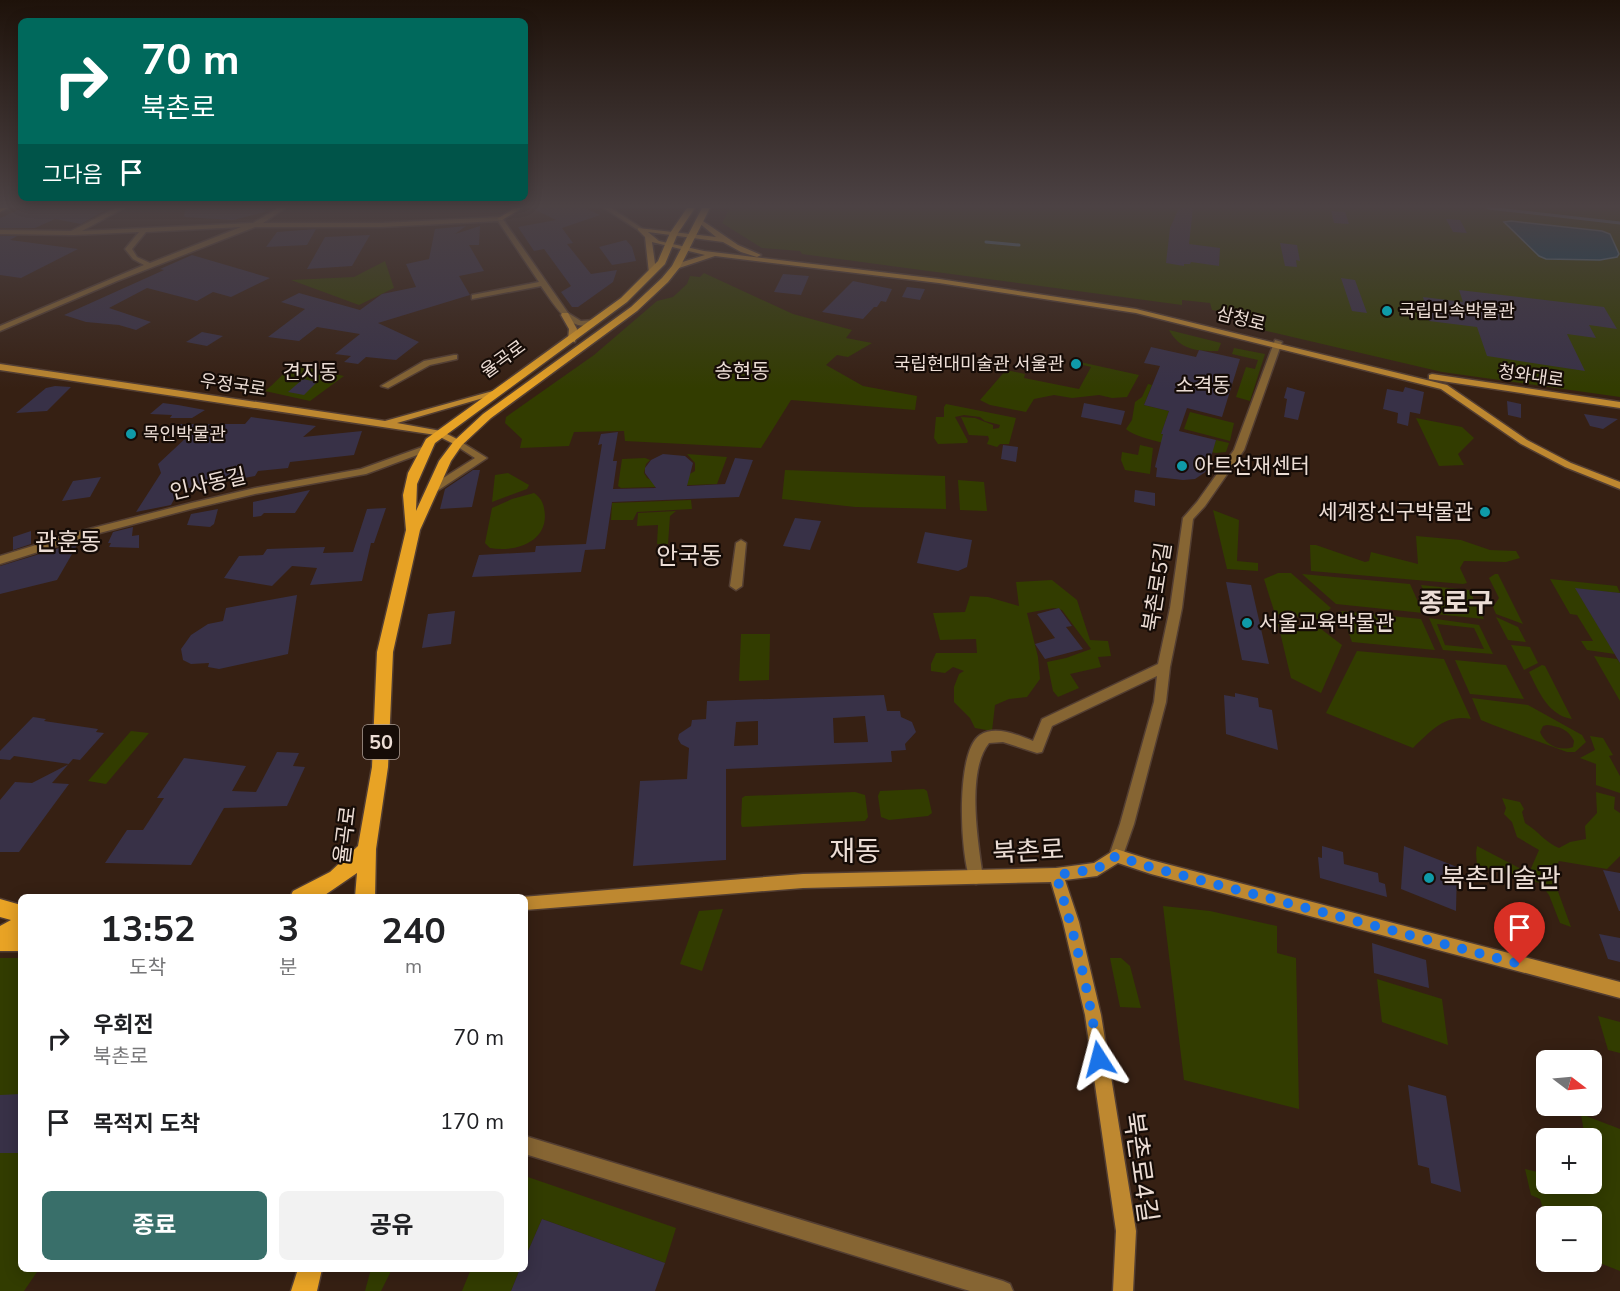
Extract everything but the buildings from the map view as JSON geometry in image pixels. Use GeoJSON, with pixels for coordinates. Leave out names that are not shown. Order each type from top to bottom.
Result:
{"type":"FeatureCollection","features":[{"type":"Feature","properties":{"kind":"main road","name":"율곡로"},"geometry":{"type":"LineString","coordinates":[[413,530],[407,514],[410,482],[425,449],[438,433],[572,340],[624,300],[655,268]]}},
{"type":"Feature","properties":{"kind":"main road","name":"율곡로"},"geometry":{"type":"LineString","coordinates":[[365,894],[367,849],[380,767],[385,652],[413,530],[450,453],[487,416],[634,309],[675,268]]}},
{"type":"Feature","properties":{"kind":"main road"},"geometry":{"type":"LineString","coordinates":[[307,894],[342,875],[367,849]]}},
{"type":"Feature","properties":{"kind":"main road"},"geometry":{"type":"LineString","coordinates":[[0,907],[18,906]]}},
{"type":"Feature","properties":{"kind":"main road"},"geometry":{"type":"LineString","coordinates":[[0,907],[18,913]]}},
{"type":"Feature","properties":{"kind":"main road"},"geometry":{"type":"LineString","coordinates":[[0,935],[18,926]]}},
{"type":"Feature","properties":{"kind":"main road"},"geometry":{"type":"LineString","coordinates":[[0,942],[18,942]]}},
{"type":"Feature","properties":{"kind":"main road"},"geometry":{"type":"LineString","coordinates":[[304,1291],[309,1272]]}},
{"type":"Feature","properties":{"kind":"street"},"geometry":{"type":"LineString","coordinates":[[0,329],[141,268]]}},
{"type":"Feature","properties":{"kind":"street"},"geometry":{"type":"LineString","coordinates":[[534,268],[573,329],[572,340]]}},
{"type":"Feature","properties":{"kind":"street","name":"삼청로"},"geometry":{"type":"LineString","coordinates":[[828,268],[939,281],[1136,310],[1278,344],[1438,378]]}},
{"type":"Feature","properties":{"kind":"street","name":"삼청로"},"geometry":{"type":"LineString","coordinates":[[862,268],[953,279],[1104,302],[1444,387],[1524,442],[1568,465],[1620,486]]}},
{"type":"Feature","properties":{"kind":"street"},"geometry":{"type":"LineString","coordinates":[[475,297],[544,283]]}},
{"type":"Feature","properties":{"kind":"street"},"geometry":{"type":"LineString","coordinates":[[565,315],[580,323],[594,322]]}},
{"type":"Feature","properties":{"kind":"street","name":"북촌로5길"},"geometry":{"type":"LineString","coordinates":[[1116,856],[1160,702],[1188,518],[1201,504],[1239,450],[1278,344]]}},
{"type":"Feature","properties":{"kind":"street"},"geometry":{"type":"LineString","coordinates":[[385,386],[427,363],[454,357]]}},
{"type":"Feature","properties":{"kind":"street","name":"우정국로"},"geometry":{"type":"LineString","coordinates":[[0,367],[384,424],[438,433],[458,443]]}},
{"type":"Feature","properties":{"kind":"street","name":"청와대로"},"geometry":{"type":"LineString","coordinates":[[1438,378],[1620,405]]}},
{"type":"Feature","properties":{"kind":"street","name":"청와대로"},"geometry":{"type":"LineString","coordinates":[[1444,387],[1620,412]]}},
{"type":"Feature","properties":{"kind":"street"},"geometry":{"type":"LineString","coordinates":[[384,424],[500,392]]}},
{"type":"Feature","properties":{"kind":"street"},"geometry":{"type":"LineString","coordinates":[[433,489],[482,458],[458,443]]}},
{"type":"Feature","properties":{"kind":"street","name":"인사동길"},"geometry":{"type":"LineString","coordinates":[[0,560],[89,532],[190,506],[255,491],[363,472],[425,449]]}},
{"type":"Feature","properties":{"kind":"street"},"geometry":{"type":"LineString","coordinates":[[736,586],[741,543]]}},
{"type":"Feature","properties":{"kind":"street"},"geometry":{"type":"LineString","coordinates":[[976,877],[970,847],[971,763],[976,748],[982,740],[993,736],[1017,741],[1036,752],[1047,723],[1164,667]]}},
{"type":"Feature","properties":{"kind":"street"},"geometry":{"type":"LineString","coordinates":[[1116,856],[1150,867],[1620,990]]}},
{"type":"Feature","properties":{"kind":"street","name":"북촌로"},"geometry":{"type":"LineString","coordinates":[[528,903],[803,881],[1056,875],[1097,869],[1116,856]]}},
{"type":"Feature","properties":{"kind":"street","name":"북촌로4길"},"geometry":{"type":"LineString","coordinates":[[1056,875],[1071,922],[1093,1015],[1125,1231],[1124,1291]]}},
{"type":"Feature","properties":{"kind":"street"},"geometry":{"type":"LineString","coordinates":[[528,1146],[1003,1291]]}},
{"type":"Feature","properties":{"kind":"green space"},"geometry":{"type":"Polygon","coordinates":[[[371,268],[387,268],[394,288],[359,305],[291,280],[354,277],[371,268]]]}},
{"type":"Feature","properties":{"kind":"green space"},"geometry":{"type":"Polygon","coordinates":[[[908,268],[1620,268],[1620,397],[1442,372],[1258,329],[1257,317],[1212,310],[1210,303],[1182,300],[1182,305],[908,268]]]}},
{"type":"Feature","properties":{"kind":"green space"},"geometry":{"type":"Polygon","coordinates":[[[704,273],[793,314],[852,330],[846,338],[872,343],[848,357],[837,355],[826,365],[863,386],[917,396],[915,410],[791,400],[761,448],[625,441],[624,431],[574,432],[569,446],[520,448],[522,439],[505,423],[506,417],[594,355],[657,301],[673,297],[687,284],[690,276],[700,277],[704,273]]]}},
{"type":"Feature","properties":{"kind":"green space"},"geometry":{"type":"Polygon","coordinates":[[[1169,330],[1221,343],[1218,351],[1196,350],[1178,342],[1169,330]]]}},
{"type":"Feature","properties":{"kind":"green space"},"geometry":{"type":"Polygon","coordinates":[[[1234,348],[1265,354],[1250,401],[1236,397],[1246,367],[1255,369],[1258,360],[1232,354],[1234,348]]]}},
{"type":"Feature","properties":{"kind":"green space"},"geometry":{"type":"Polygon","coordinates":[[[1080,362],[1139,375],[1127,397],[1112,398],[1099,395],[1072,398],[1054,395],[1034,399],[1026,412],[990,405],[980,400],[1006,370],[1025,374],[1024,378],[1079,389],[1091,367],[1079,364],[1080,362]]]}},
{"type":"Feature","properties":{"kind":"green space"},"geometry":{"type":"Polygon","coordinates":[[[294,365],[344,376],[310,401],[265,391],[294,365]]]}},
{"type":"Feature","properties":{"kind":"green space"},"geometry":{"type":"Polygon","coordinates":[[[1148,384],[1152,385],[1144,405],[1169,411],[1161,434],[1214,445],[1216,440],[1229,443],[1226,452],[1216,453],[1168,444],[1142,437],[1126,429],[1132,420],[1135,402],[1142,397],[1148,384]]]}},
{"type":"Feature","properties":{"kind":"green space"},"geometry":{"type":"Polygon","coordinates":[[[946,404],[1016,418],[1009,444],[1000,444],[997,447],[987,444],[988,436],[969,435],[961,417],[975,418],[993,425],[993,429],[999,428],[1000,425],[985,421],[980,417],[964,415],[955,417],[967,443],[938,444],[934,438],[936,417],[944,417],[946,404]]]}},
{"type":"Feature","properties":{"kind":"green space"},"geometry":{"type":"Polygon","coordinates":[[[1190,412],[1234,423],[1230,441],[1184,429],[1190,412]]]}},
{"type":"Feature","properties":{"kind":"green space"},"geometry":{"type":"Polygon","coordinates":[[[1416,418],[1462,427],[1474,438],[1458,454],[1464,465],[1439,466],[1416,418]]]}},
{"type":"Feature","properties":{"kind":"green space"},"geometry":{"type":"Polygon","coordinates":[[[1140,445],[1153,448],[1150,474],[1125,470],[1121,460],[1122,452],[1138,455],[1140,445]]]}},
{"type":"Feature","properties":{"kind":"green space"},"geometry":{"type":"Polygon","coordinates":[[[687,454],[727,457],[717,484],[668,486],[695,471],[695,463],[687,454]]]}},
{"type":"Feature","properties":{"kind":"green space"},"geometry":{"type":"Polygon","coordinates":[[[645,458],[650,460],[646,464],[644,473],[647,478],[657,483],[655,487],[621,488],[618,486],[622,459],[645,458]]]}},
{"type":"Feature","properties":{"kind":"green space"},"geometry":{"type":"Polygon","coordinates":[[[785,470],[945,476],[946,509],[855,507],[782,499],[785,470]]]}},
{"type":"Feature","properties":{"kind":"green space"},"geometry":{"type":"Polygon","coordinates":[[[508,473],[529,485],[527,489],[492,502],[495,475],[508,473]]]}},
{"type":"Feature","properties":{"kind":"green space"},"geometry":{"type":"Polygon","coordinates":[[[958,480],[984,482],[987,511],[960,510],[958,480]]]}},
{"type":"Feature","properties":{"kind":"green space"},"geometry":{"type":"Polygon","coordinates":[[[534,493],[543,504],[545,519],[537,536],[520,546],[490,548],[485,543],[492,508],[534,493]]]}},
{"type":"Feature","properties":{"kind":"green space"},"geometry":{"type":"Polygon","coordinates":[[[691,500],[692,509],[637,512],[633,520],[611,520],[612,503],[691,500]]]}},
{"type":"Feature","properties":{"kind":"green space"},"geometry":{"type":"Polygon","coordinates":[[[1213,510],[1239,520],[1237,561],[1258,563],[1258,571],[1227,569],[1213,510]]]}},
{"type":"Feature","properties":{"kind":"green space"},"geometry":{"type":"Polygon","coordinates":[[[676,511],[670,516],[668,544],[657,544],[658,525],[637,526],[638,513],[676,511]]]}},
{"type":"Feature","properties":{"kind":"green space"},"geometry":{"type":"Polygon","coordinates":[[[1416,536],[1461,540],[1490,550],[1516,551],[1520,558],[1506,562],[1464,561],[1460,568],[1467,583],[1463,584],[1311,571],[1310,545],[1365,562],[1369,561],[1371,552],[1418,564],[1416,536]]]}},
{"type":"Feature","properties":{"kind":"green space"},"geometry":{"type":"Polygon","coordinates":[[[1278,573],[1291,573],[1331,608],[1319,619],[1275,614],[1264,579],[1278,573]]]}},
{"type":"Feature","properties":{"kind":"green space"},"geometry":{"type":"Polygon","coordinates":[[[1302,574],[1410,584],[1423,613],[1336,604],[1302,574]]]}},
{"type":"Feature","properties":{"kind":"green space"},"geometry":{"type":"Polygon","coordinates":[[[1498,574],[1523,624],[1496,614],[1493,607],[1499,598],[1489,578],[1498,574]]]}},
{"type":"Feature","properties":{"kind":"green space"},"geometry":{"type":"Polygon","coordinates":[[[1550,579],[1617,586],[1620,593],[1576,589],[1615,654],[1587,650],[1581,641],[1593,641],[1577,615],[1570,614],[1550,579]]]}},
{"type":"Feature","properties":{"kind":"green space"},"geometry":{"type":"Polygon","coordinates":[[[1052,580],[1077,600],[1090,640],[1108,641],[1111,656],[1098,657],[1101,667],[1070,674],[1079,688],[1058,697],[1053,691],[1047,662],[1091,649],[1062,610],[1054,608],[1027,613],[1038,657],[1040,679],[1027,697],[1009,699],[995,705],[992,731],[975,728],[970,718],[954,702],[954,687],[959,674],[964,671],[953,667],[945,673],[931,671],[931,664],[936,653],[977,653],[976,639],[940,640],[933,613],[965,612],[970,596],[988,597],[1019,606],[1016,582],[1052,580]]]}},
{"type":"Feature","properties":{"kind":"green space"},"geometry":{"type":"Polygon","coordinates":[[[1421,585],[1469,590],[1484,619],[1435,614],[1421,585]]]}},
{"type":"Feature","properties":{"kind":"green space"},"geometry":{"type":"Polygon","coordinates":[[[1341,611],[1421,619],[1435,650],[1352,642],[1341,611]]]}},
{"type":"Feature","properties":{"kind":"green space"},"geometry":{"type":"Polygon","coordinates":[[[1496,617],[1518,627],[1526,642],[1508,640],[1496,617]]]}},
{"type":"Feature","properties":{"kind":"green space"},"geometry":{"type":"Polygon","coordinates":[[[1429,618],[1479,625],[1493,654],[1443,650],[1429,618]],[[1437,624],[1445,645],[1484,649],[1474,628],[1437,624]]]}},
{"type":"Feature","properties":{"kind":"green space"},"geometry":{"type":"Polygon","coordinates":[[[1278,624],[1321,629],[1342,645],[1321,693],[1291,678],[1278,624]]]}},
{"type":"Feature","properties":{"kind":"green space"},"geometry":{"type":"Polygon","coordinates":[[[741,634],[770,634],[769,680],[739,681],[741,634]]]}},
{"type":"Feature","properties":{"kind":"green space"},"geometry":{"type":"Polygon","coordinates":[[[1511,645],[1530,647],[1538,663],[1524,670],[1511,645]]]}},
{"type":"Feature","properties":{"kind":"green space"},"geometry":{"type":"Polygon","coordinates":[[[1357,651],[1444,659],[1471,719],[1446,721],[1432,730],[1413,748],[1326,713],[1357,651]]]}},
{"type":"Feature","properties":{"kind":"green space"},"geometry":{"type":"Polygon","coordinates":[[[1594,656],[1617,659],[1620,663],[1620,701],[1594,656]]]}},
{"type":"Feature","properties":{"kind":"green space"},"geometry":{"type":"Polygon","coordinates":[[[1455,660],[1506,665],[1524,699],[1470,694],[1455,660]]]}},
{"type":"Feature","properties":{"kind":"green space"},"geometry":{"type":"Polygon","coordinates":[[[1542,665],[1545,666],[1572,719],[1557,713],[1545,702],[1529,672],[1542,665]]]}},
{"type":"Feature","properties":{"kind":"green space"},"geometry":{"type":"Polygon","coordinates":[[[1472,698],[1528,705],[1582,735],[1586,742],[1575,752],[1567,752],[1481,720],[1472,698]],[[1543,726],[1540,732],[1545,741],[1558,748],[1573,747],[1574,741],[1569,734],[1563,729],[1543,726]]]}},
{"type":"Feature","properties":{"kind":"green space"},"geometry":{"type":"Polygon","coordinates":[[[131,731],[149,733],[106,784],[88,781],[131,731]]]}},
{"type":"Feature","properties":{"kind":"green space"},"geometry":{"type":"Polygon","coordinates":[[[1590,736],[1603,738],[1613,755],[1609,756],[1620,776],[1620,793],[1596,785],[1596,764],[1580,758],[1595,750],[1590,736]]]}},
{"type":"Feature","properties":{"kind":"green space"},"geometry":{"type":"Polygon","coordinates":[[[924,789],[927,791],[932,813],[928,816],[889,820],[881,817],[878,796],[880,791],[924,789]]]}},
{"type":"Feature","properties":{"kind":"green space"},"geometry":{"type":"Polygon","coordinates":[[[855,792],[865,795],[868,817],[865,821],[742,827],[741,824],[742,798],[745,796],[855,792]]]}},
{"type":"Feature","properties":{"kind":"green space"},"geometry":{"type":"Polygon","coordinates":[[[1596,792],[1615,797],[1614,809],[1620,813],[1620,856],[1607,869],[1559,861],[1552,875],[1571,927],[1560,923],[1549,895],[1540,883],[1477,865],[1477,846],[1529,873],[1539,850],[1517,837],[1512,822],[1504,814],[1506,808],[1502,798],[1520,802],[1524,809],[1522,812],[1525,823],[1559,848],[1570,842],[1586,839],[1585,826],[1597,813],[1596,792]]]}},
{"type":"Feature","properties":{"kind":"green space"},"geometry":{"type":"Polygon","coordinates":[[[1163,906],[1210,911],[1277,926],[1277,953],[1296,958],[1299,1109],[1184,1080],[1163,906]]]}},
{"type":"Feature","properties":{"kind":"green space"},"geometry":{"type":"Polygon","coordinates":[[[723,909],[702,971],[680,964],[699,911],[723,909]]]}},
{"type":"Feature","properties":{"kind":"green space"},"geometry":{"type":"Polygon","coordinates":[[[0,958],[18,958],[18,1272],[37,1272],[24,1291],[0,1291],[0,958]]]}},
{"type":"Feature","properties":{"kind":"green space"},"geometry":{"type":"Polygon","coordinates":[[[1110,958],[1121,958],[1130,966],[1141,1008],[1120,1007],[1110,958]]]}},
{"type":"Feature","properties":{"kind":"green space"},"geometry":{"type":"Polygon","coordinates":[[[1377,979],[1442,999],[1448,1045],[1382,1022],[1377,979]]]}},
{"type":"Feature","properties":{"kind":"green space"},"geometry":{"type":"Polygon","coordinates":[[[1598,1016],[1620,1022],[1620,1053],[1608,1050],[1598,1016]]]}},
{"type":"Feature","properties":{"kind":"green space"},"geometry":{"type":"Polygon","coordinates":[[[1581,1116],[1620,1129],[1620,1271],[1602,1264],[1602,1206],[1542,1206],[1540,1199],[1531,1195],[1525,1169],[1536,1172],[1536,1194],[1602,1194],[1602,1128],[1583,1128],[1581,1116]]]}},
{"type":"Feature","properties":{"kind":"green space"},"geometry":{"type":"Polygon","coordinates":[[[528,1177],[676,1228],[665,1263],[542,1219],[528,1251],[528,1177]]]}},
{"type":"Feature","properties":{"kind":"green space"},"geometry":{"type":"Polygon","coordinates":[[[370,1272],[390,1272],[381,1291],[365,1291],[370,1272]]]}},
{"type":"Feature","properties":{"kind":"green space"},"geometry":{"type":"Polygon","coordinates":[[[470,1272],[519,1272],[511,1291],[462,1291],[470,1272]]]}},
{"type":"Feature","properties":{"kind":"place","name":"국립민속박물관"},"geometry":{"type":"Point","coordinates":[1387,311]}},
{"type":"Feature","properties":{"kind":"place","name":"국립현대미술관 서울관"},"geometry":{"type":"Point","coordinates":[1076,364]}},
{"type":"Feature","properties":{"kind":"place","name":"목인박물관"},"geometry":{"type":"Point","coordinates":[131,434]}},
{"type":"Feature","properties":{"kind":"place","name":"아트선재센터"},"geometry":{"type":"Point","coordinates":[1182,466]}},
{"type":"Feature","properties":{"kind":"place","name":"세계장신구박물관"},"geometry":{"type":"Point","coordinates":[1485,512]}},
{"type":"Feature","properties":{"kind":"place","name":"서울교육박물관"},"geometry":{"type":"Point","coordinates":[1247,623]}},
{"type":"Feature","properties":{"kind":"place","name":"북촌미술관"},"geometry":{"type":"Point","coordinates":[1429,878]}},
{"type":"Feature","properties":{"kind":"district","name":"송현동"},"geometry":{"type":"Point","coordinates":[742,371]}},
{"type":"Feature","properties":{"kind":"district","name":"견지동"},"geometry":{"type":"Point","coordinates":[310,372]}},
{"type":"Feature","properties":{"kind":"district","name":"소격동"},"geometry":{"type":"Point","coordinates":[1203,385]}},
{"type":"Feature","properties":{"kind":"district","name":"관훈동"},"geometry":{"type":"Point","coordinates":[68,542]}},
{"type":"Feature","properties":{"kind":"district","name":"안국동"},"geometry":{"type":"Point","coordinates":[689,556]}},
{"type":"Feature","properties":{"kind":"district","name":"종로구"},"geometry":{"type":"Point","coordinates":[1456,603]}},
{"type":"Feature","properties":{"kind":"district","name":"재동"},"geometry":{"type":"Point","coordinates":[855,851]}},
{"type":"Feature","properties":{"kind":"route"},"geometry":{"type":"LineString","coordinates":[[1099,1059],[1093,1015],[1071,922],[1056,875],[1097,869],[1116,856],[1150,867],[1520,964]]}}]}
